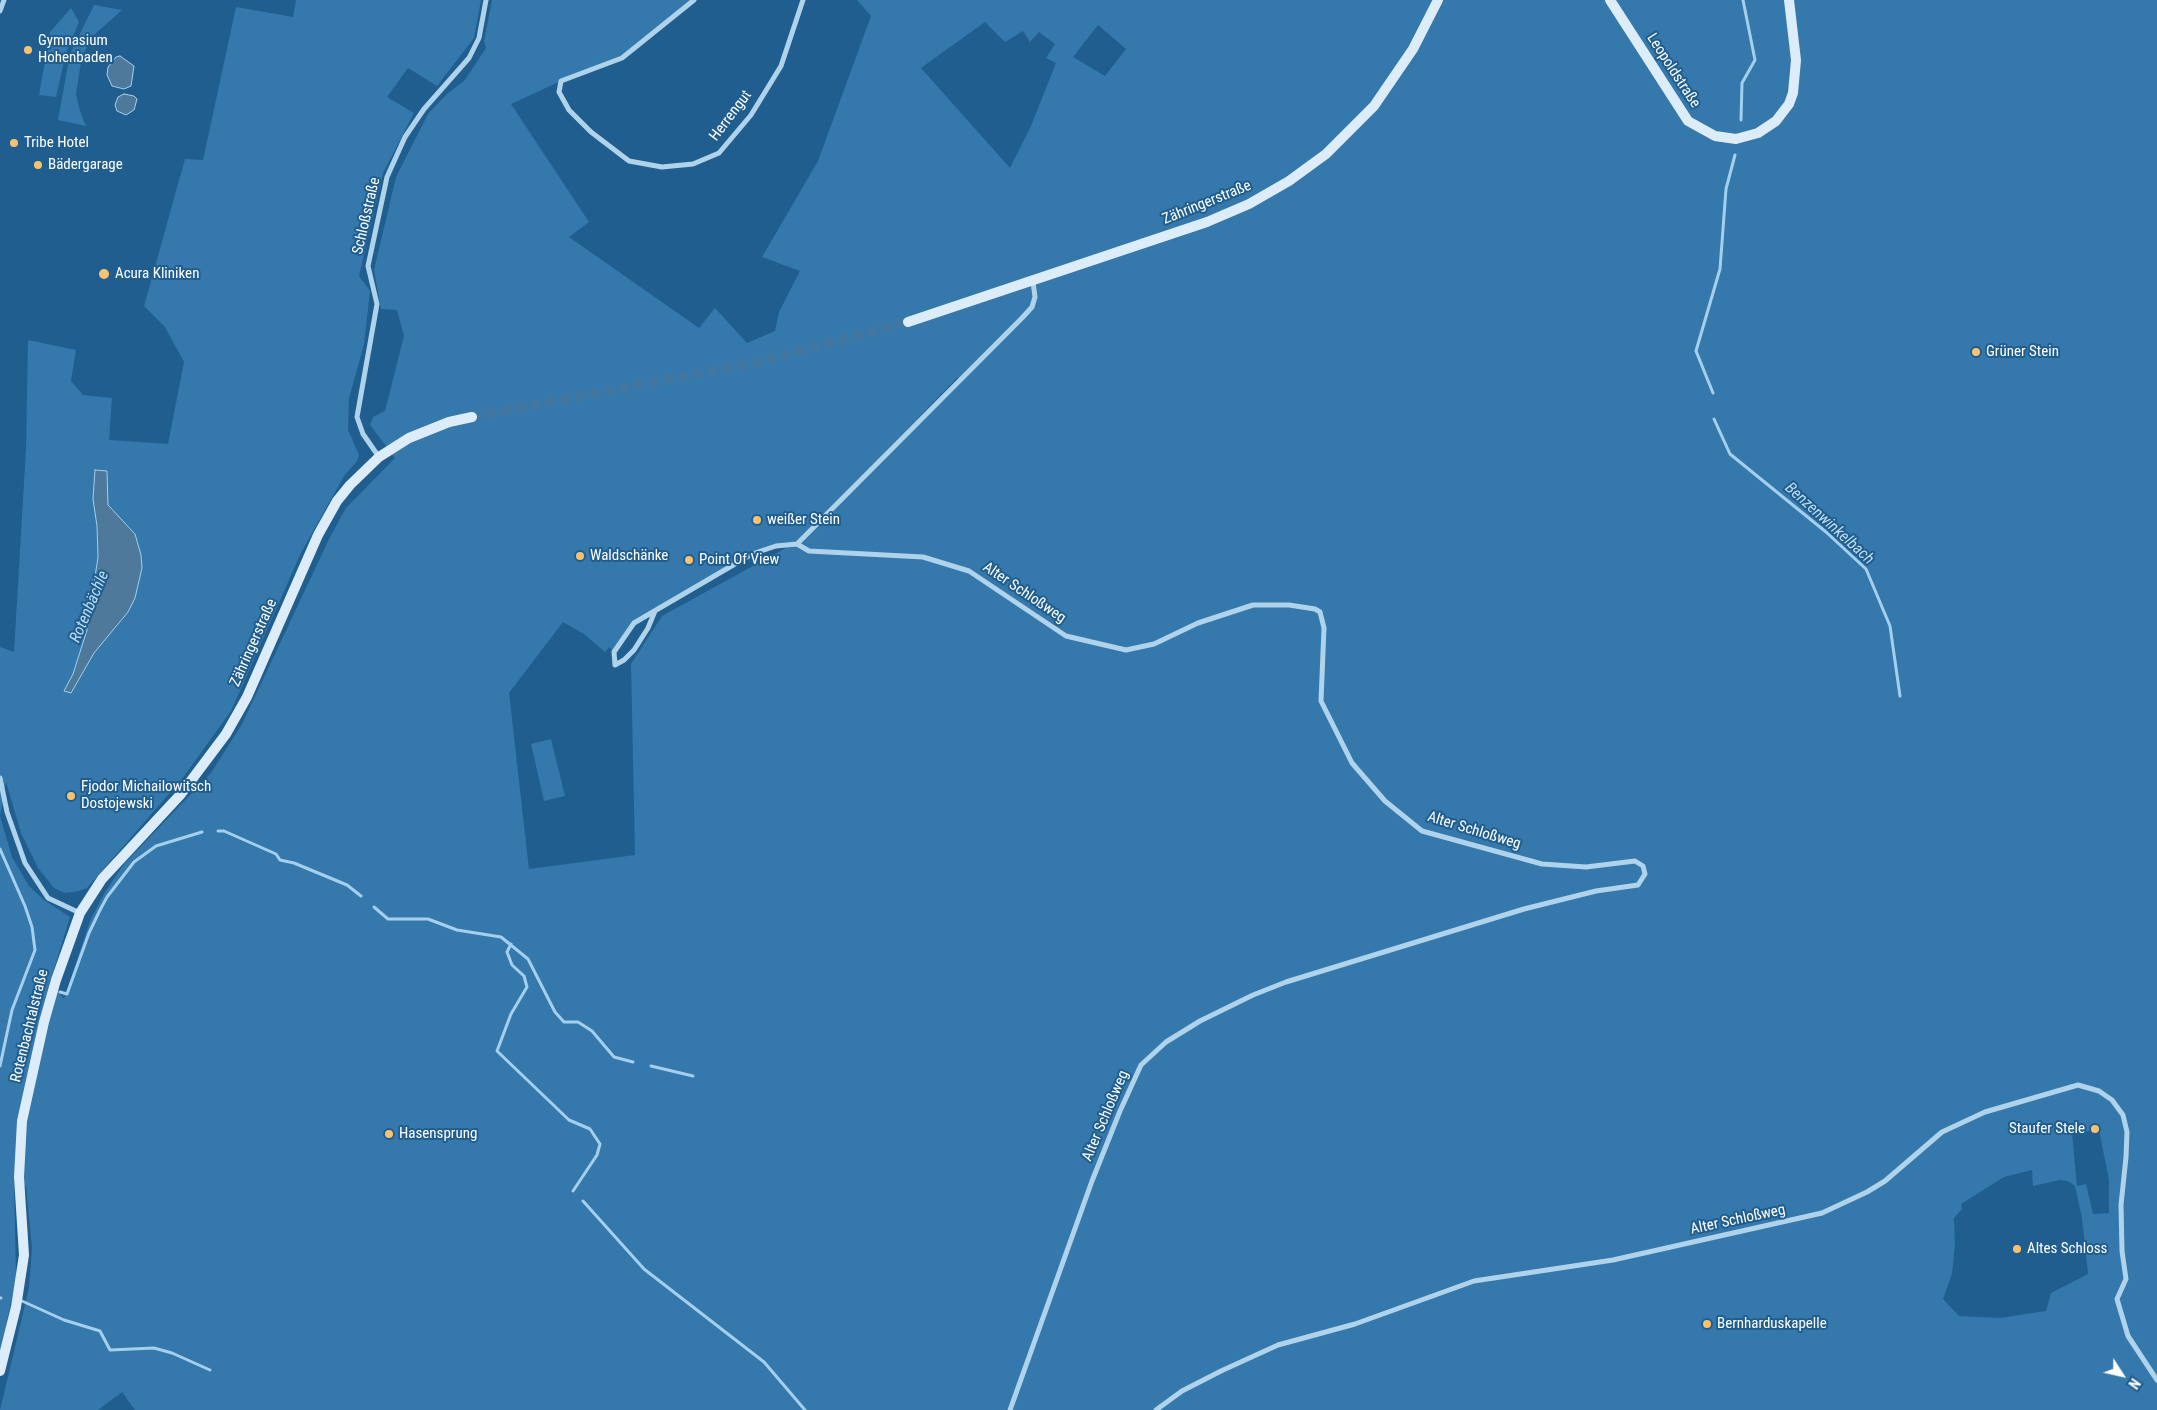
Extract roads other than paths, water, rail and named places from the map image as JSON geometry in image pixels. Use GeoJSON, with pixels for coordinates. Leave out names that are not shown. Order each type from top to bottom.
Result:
{"type":"FeatureCollection","features":[{"type":"Feature","properties":{"kind":"main road","name":"Zähringerstraße"},"geometry":{"type":"LineString","coordinates":[[908,322],[1033,282],[1229,213],[1270,193],[1308,168],[1343,139],[1374,106],[1409,56],[1438,0]]}},
{"type":"Feature","properties":{"kind":"main road","name":"Leopoldstraße"},"geometry":{"type":"LineString","coordinates":[[1610,0],[1688,121],[1715,136],[1736,139],[1758,134],[1776,121],[1783,113],[1793,94],[1796,60],[1789,0]]}},
{"type":"Feature","properties":{"kind":"main road","name":"Zähringerstraße"},"geometry":{"type":"LineString","coordinates":[[80,913],[102,879],[181,794],[201,770],[226,734],[247,697],[327,517],[350,485],[379,457],[401,442],[428,430],[472,417]]}},
{"type":"Feature","properties":{"kind":"main road","name":"Rotenbachtalstraße"},"geometry":{"type":"LineString","coordinates":[[0,1371],[16,1307],[24,1255],[18,1177],[22,1121],[44,1022],[56,980],[80,913]]}},
{"type":"Feature","properties":{"kind":"street"},"geometry":{"type":"LineString","coordinates":[[0,11],[4,0]]}},
{"type":"Feature","properties":{"kind":"street","name":"Schloßstraße"},"geometry":{"type":"LineString","coordinates":[[379,457],[363,434],[357,417],[362,380],[377,304],[368,266],[387,177],[405,137],[424,109],[469,58],[479,38],[486,0]]}},
{"type":"Feature","properties":{"kind":"street","name":"Herrengut"},"geometry":{"type":"LineString","coordinates":[[694,0],[622,58],[560,81],[559,92],[568,110],[591,132],[629,161],[662,167],[693,164],[719,153],[750,115],[781,66],[802,0]]}},
{"type":"Feature","properties":{"kind":"street"},"geometry":{"type":"LineString","coordinates":[[655,611],[648,628],[634,650],[624,660],[614,665],[614,652],[634,622],[752,554],[776,546],[797,544],[1032,307],[1034,297],[1033,282]]}},
{"type":"Feature","properties":{"kind":"street","name":"Alter Schloßweg"},"geometry":{"type":"LineString","coordinates":[[797,544],[809,552],[923,558],[969,571],[1066,636],[1126,650],[1154,644],[1198,623],[1253,605],[1289,605],[1315,609],[1320,612],[1324,628],[1321,701],[1352,763],[1385,801],[1422,831],[1542,864],[1586,867],[1635,861],[1643,866],[1645,874],[1638,885],[1596,891],[1524,909],[1286,982],[1253,995],[1200,1021],[1166,1042],[1141,1065],[1120,1111],[1089,1190],[1010,1410]]}},
{"type":"Feature","properties":{"kind":"street"},"geometry":{"type":"LineString","coordinates":[[0,778],[7,812],[25,863],[48,898],[80,913]]}},
{"type":"Feature","properties":{"kind":"street","name":"Alter Schloßweg"},"geometry":{"type":"LineString","coordinates":[[1156,1410],[1182,1391],[1220,1371],[1278,1345],[1356,1324],[1474,1281],[1613,1260],[1822,1213],[1867,1192],[1885,1181],[1942,1132],[1985,1112],[2078,1085],[2099,1091],[2112,1100],[2122,1115],[2126,1132],[2121,1205],[2122,1251],[2126,1279],[2117,1299],[2128,1336],[2157,1380]]}},
{"type":"Feature","properties":{"kind":"waterway","name":"Benzenwinkelbach"},"geometry":{"type":"LineString","coordinates":[[1741,120],[1742,83],[1755,60],[1743,0]]}},
{"type":"Feature","properties":{"kind":"waterway","name":"Benzenwinkelbach"},"geometry":{"type":"LineString","coordinates":[[1713,393],[1696,351],[1720,269],[1726,189],[1735,155]]}},
{"type":"Feature","properties":{"kind":"waterway","name":"Benzenwinkelbach"},"geometry":{"type":"LineString","coordinates":[[1714,419],[1730,454],[1826,532],[1866,569],[1890,626],[1900,696]]}},
{"type":"Feature","properties":{"kind":"waterway"},"geometry":{"type":"LineString","coordinates":[[218,831],[224,831],[276,854],[280,860],[294,863],[347,885],[361,896]]}},
{"type":"Feature","properties":{"kind":"waterway"},"geometry":{"type":"LineString","coordinates":[[60,992],[67,994],[89,933],[100,910],[107,897],[134,862],[156,846],[202,832]]}},
{"type":"Feature","properties":{"kind":"waterway","name":"Rotenbächle"},"geometry":{"type":"LineString","coordinates":[[0,849],[25,906],[32,927],[35,950],[12,1010],[0,1066]]}},
{"type":"Feature","properties":{"kind":"waterway"},"geometry":{"type":"LineString","coordinates":[[374,907],[388,919],[428,919],[457,930],[501,937],[528,959],[555,1012],[564,1022],[578,1022],[592,1031],[614,1057],[633,1062]]}},
{"type":"Feature","properties":{"kind":"waterway"},"geometry":{"type":"LineString","coordinates":[[511,944],[507,952],[512,965],[524,976],[527,987],[511,1014],[497,1051],[569,1120],[590,1129],[600,1144],[597,1155],[573,1191]]}},
{"type":"Feature","properties":{"kind":"waterway"},"geometry":{"type":"LineString","coordinates":[[651,1066],[693,1076]]}},
{"type":"Feature","properties":{"kind":"waterway"},"geometry":{"type":"LineString","coordinates":[[583,1201],[644,1269],[764,1362],[805,1410]]}},
{"type":"Feature","properties":{"kind":"waterway"},"geometry":{"type":"LineString","coordinates":[[22,1301],[64,1320],[100,1331],[110,1350],[154,1348],[172,1353],[210,1370]]}},
{"type":"Feature","properties":{"kind":"tunnel"},"geometry":{"type":"LineString","coordinates":[[472,417],[755,363],[908,322]]}},
{"type":"Feature","properties":{"kind":"place","name":"Gymnasium Hohenbaden"},"geometry":{"type":"Point","coordinates":[28,50]}},
{"type":"Feature","properties":{"kind":"place","name":"Tribe Hotel"},"geometry":{"type":"Point","coordinates":[14,143]}},
{"type":"Feature","properties":{"kind":"place","name":"Bädergarage"},"geometry":{"type":"Point","coordinates":[38,165]}},
{"type":"Feature","properties":{"kind":"place","name":"Acura Kliniken"},"geometry":{"type":"Point","coordinates":[104,274]}},
{"type":"Feature","properties":{"kind":"place","name":"Grüner Stein"},"geometry":{"type":"Point","coordinates":[1976,352]}},
{"type":"Feature","properties":{"kind":"place","name":"weißer Stein"},"geometry":{"type":"Point","coordinates":[757,520]}},
{"type":"Feature","properties":{"kind":"place","name":"Waldschänke"},"geometry":{"type":"Point","coordinates":[580,556]}},
{"type":"Feature","properties":{"kind":"place","name":"Point Of View"},"geometry":{"type":"Point","coordinates":[689,560]}},
{"type":"Feature","properties":{"kind":"place","name":"Fjodor Michailowitsch Dostojewski"},"geometry":{"type":"Point","coordinates":[71,796]}},
{"type":"Feature","properties":{"kind":"place","name":"Staufer Stele"},"geometry":{"type":"Point","coordinates":[2095,1129]}},
{"type":"Feature","properties":{"kind":"place","name":"Hasensprung"},"geometry":{"type":"Point","coordinates":[389,1134]}},
{"type":"Feature","properties":{"kind":"place","name":"Altes Schloss"},"geometry":{"type":"Point","coordinates":[2017,1249]}},
{"type":"Feature","properties":{"kind":"place","name":"Bernharduskapelle"},"geometry":{"type":"Point","coordinates":[1707,1324]}}]}
